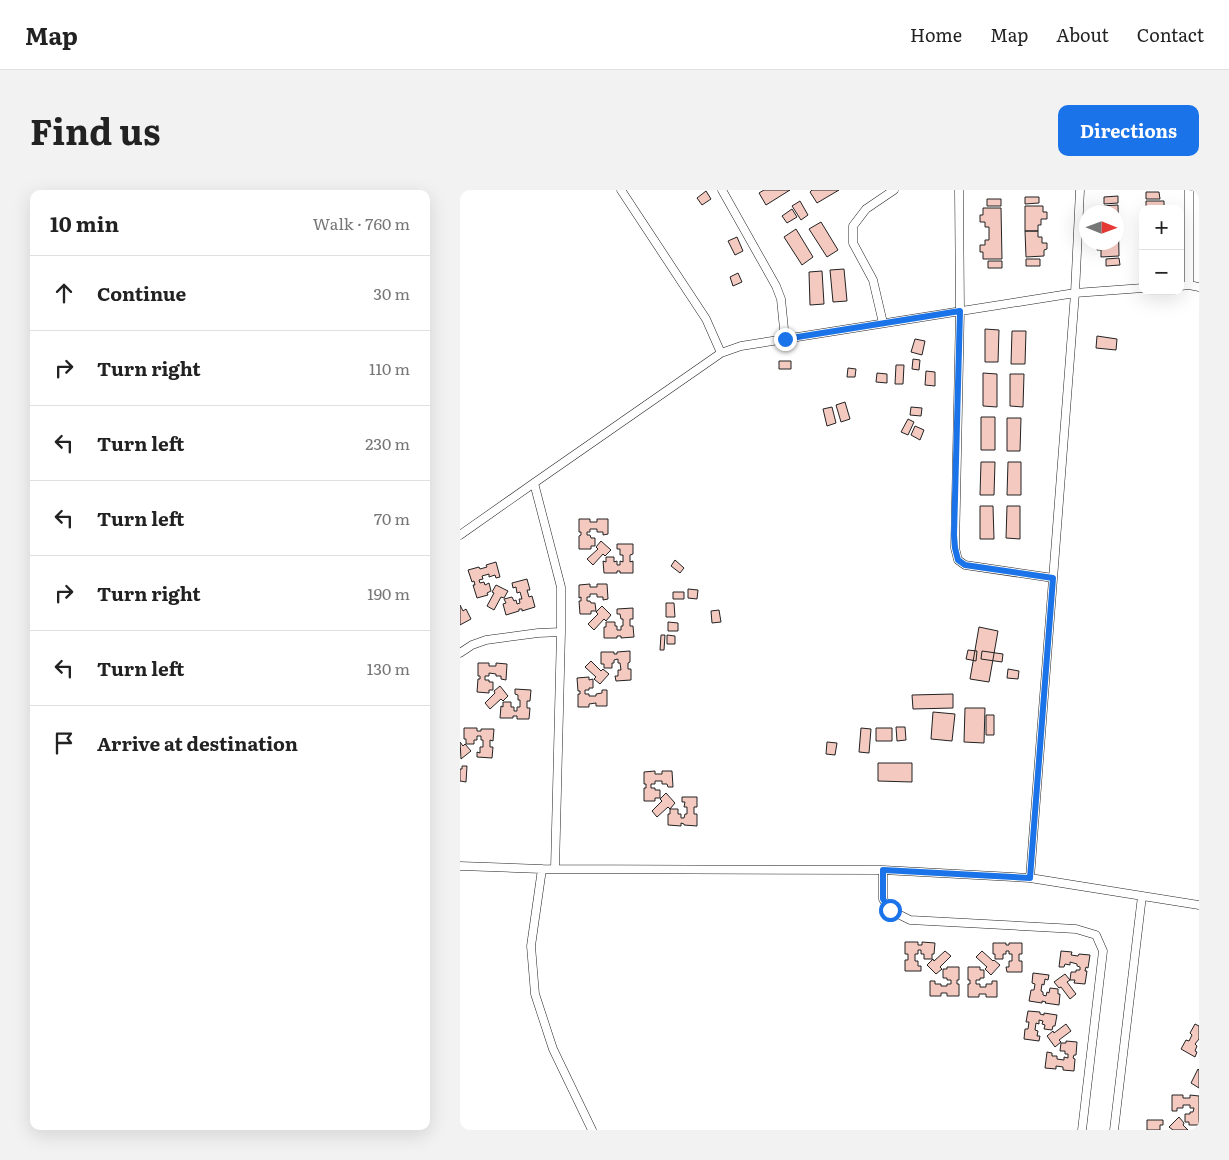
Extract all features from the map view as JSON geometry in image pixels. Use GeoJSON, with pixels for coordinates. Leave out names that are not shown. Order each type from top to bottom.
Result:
{"type":"FeatureCollection","features":[{"type":"Feature","properties":{"kind":"street"},"geometry":{"type":"LineString","coordinates":[[621,190],[706,319],[722,354]]}},
{"type":"Feature","properties":{"kind":"street"},"geometry":{"type":"LineString","coordinates":[[883,323],[873,280],[853,243],[853,226],[866,209],[894,190]]}},
{"type":"Feature","properties":{"kind":"street"},"geometry":{"type":"LineString","coordinates":[[959,190],[960,311],[955,548],[958,560],[965,565],[1053,578]]}},
{"type":"Feature","properties":{"kind":"street"},"geometry":{"type":"LineString","coordinates":[[1030,878],[1075,293],[1080,190]]}},
{"type":"Feature","properties":{"kind":"street"},"geometry":{"type":"LineString","coordinates":[[1189,190],[1189,285]]}},
{"type":"Feature","properties":{"kind":"street"},"geometry":{"type":"LineString","coordinates":[[724,191],[776,286],[781,299],[785,339]]}},
{"type":"Feature","properties":{"kind":"street"},"geometry":{"type":"LineString","coordinates":[[1184,286],[1199,287]]}},
{"type":"Feature","properties":{"kind":"street"},"geometry":{"type":"LineString","coordinates":[[460,535],[722,354],[741,346],[1075,293],[1139,288]]}},
{"type":"Feature","properties":{"kind":"street"},"geometry":{"type":"LineString","coordinates":[[534,483],[561,587],[555,869]]}},
{"type":"Feature","properties":{"kind":"street"},"geometry":{"type":"LineString","coordinates":[[460,653],[472,645],[486,640],[561,632]]}},
{"type":"Feature","properties":{"kind":"street"},"geometry":{"type":"LineString","coordinates":[[460,866],[542,869],[883,870],[1030,878],[1199,905]]}},
{"type":"Feature","properties":{"kind":"street"},"geometry":{"type":"LineString","coordinates":[[542,869],[530,946],[534,994],[552,1049],[592,1130]]}},
{"type":"Feature","properties":{"kind":"street"},"geometry":{"type":"LineString","coordinates":[[883,870],[883,899],[890,910],[910,920],[1076,928],[1096,935],[1103,951],[1082,1130]]}},
{"type":"Feature","properties":{"kind":"street"},"geometry":{"type":"LineString","coordinates":[[1114,1130],[1142,896]]}},
{"type":"Feature","properties":{"kind":"building"},"geometry":{"type":"Polygon","coordinates":[[[764,190],[790,190],[766,205],[759,193],[764,190]]]}},
{"type":"Feature","properties":{"kind":"building"},"geometry":{"type":"Polygon","coordinates":[[[812,190],[839,190],[817,203],[810,192],[812,190]]]}},
{"type":"Feature","properties":{"kind":"building"},"geometry":{"type":"Polygon","coordinates":[[[706,191],[711,199],[702,205],[697,198],[706,191]]]}},
{"type":"Feature","properties":{"kind":"building"},"geometry":{"type":"Polygon","coordinates":[[[1146,192],[1159,192],[1160,199],[1146,199],[1146,192]]]}},
{"type":"Feature","properties":{"kind":"building"},"geometry":{"type":"Polygon","coordinates":[[[1118,196],[1118,203],[1104,204],[1104,197],[1118,196]]]}},
{"type":"Feature","properties":{"kind":"building"},"geometry":{"type":"Polygon","coordinates":[[[1025,197],[1039,197],[1039,203],[1025,204],[1025,197]]]}},
{"type":"Feature","properties":{"kind":"building"},"geometry":{"type":"Polygon","coordinates":[[[987,199],[1001,199],[1001,206],[987,206],[987,199]]]}},
{"type":"Feature","properties":{"kind":"building"},"geometry":{"type":"Polygon","coordinates":[[[800,201],[808,215],[801,220],[792,206],[800,201]]]}},
{"type":"Feature","properties":{"kind":"building"},"geometry":{"type":"Polygon","coordinates":[[[1146,201],[1164,201],[1164,205],[1146,205],[1146,201]]]}},
{"type":"Feature","properties":{"kind":"building"},"geometry":{"type":"Polygon","coordinates":[[[1025,206],[1043,206],[1043,212],[1047,212],[1047,219],[1041,219],[1038,231],[1025,231],[1025,206]]]}},
{"type":"Feature","properties":{"kind":"building"},"geometry":{"type":"Polygon","coordinates":[[[983,208],[1001,208],[1002,259],[983,259],[983,252],[980,252],[980,245],[985,245],[985,240],[989,240],[989,227],[985,227],[985,222],[980,222],[983,208]]]}},
{"type":"Feature","properties":{"kind":"building"},"geometry":{"type":"Polygon","coordinates":[[[792,209],[797,217],[787,223],[782,216],[792,209]]]}},
{"type":"Feature","properties":{"kind":"building"},"geometry":{"type":"Polygon","coordinates":[[[821,222],[838,250],[827,257],[809,229],[821,222]]]}},
{"type":"Feature","properties":{"kind":"building"},"geometry":{"type":"Polygon","coordinates":[[[796,229],[813,257],[802,265],[784,237],[796,229]]]}},
{"type":"Feature","properties":{"kind":"building"},"geometry":{"type":"Polygon","coordinates":[[[1025,231],[1038,231],[1038,237],[1042,237],[1042,243],[1047,243],[1044,256],[1026,257],[1025,231]]]}},
{"type":"Feature","properties":{"kind":"building"},"geometry":{"type":"Polygon","coordinates":[[[737,237],[743,251],[735,255],[728,241],[737,237]]]}},
{"type":"Feature","properties":{"kind":"building"},"geometry":{"type":"Polygon","coordinates":[[[1101,250],[1119,250],[1119,256],[1101,257],[1101,250]]]}},
{"type":"Feature","properties":{"kind":"building"},"geometry":{"type":"Polygon","coordinates":[[[1119,258],[1120,265],[1106,266],[1106,259],[1119,258]]]}},
{"type":"Feature","properties":{"kind":"building"},"geometry":{"type":"Polygon","coordinates":[[[1026,259],[1040,259],[1040,266],[1026,266],[1026,259]]]}},
{"type":"Feature","properties":{"kind":"building"},"geometry":{"type":"Polygon","coordinates":[[[988,261],[1002,261],[1002,268],[988,268],[988,261]]]}},
{"type":"Feature","properties":{"kind":"building"},"geometry":{"type":"Polygon","coordinates":[[[844,269],[847,301],[833,302],[830,270],[844,269]]]}},
{"type":"Feature","properties":{"kind":"building"},"geometry":{"type":"Polygon","coordinates":[[[822,271],[824,304],[810,305],[809,272],[822,271]]]}},
{"type":"Feature","properties":{"kind":"building"},"geometry":{"type":"Polygon","coordinates":[[[738,273],[742,282],[733,286],[730,277],[738,273]]]}},
{"type":"Feature","properties":{"kind":"building"},"geometry":{"type":"Polygon","coordinates":[[[985,329],[999,330],[998,362],[985,362],[985,329]]]}},
{"type":"Feature","properties":{"kind":"building"},"geometry":{"type":"Polygon","coordinates":[[[1012,331],[1026,331],[1025,364],[1011,364],[1012,331]]]}},
{"type":"Feature","properties":{"kind":"building"},"geometry":{"type":"Polygon","coordinates":[[[1097,336],[1117,339],[1116,350],[1096,348],[1097,336]]]}},
{"type":"Feature","properties":{"kind":"building"},"geometry":{"type":"Polygon","coordinates":[[[915,339],[925,341],[922,355],[911,352],[915,339]]]}},
{"type":"Feature","properties":{"kind":"building"},"geometry":{"type":"Polygon","coordinates":[[[913,359],[920,360],[919,370],[912,369],[913,359]]]}},
{"type":"Feature","properties":{"kind":"building"},"geometry":{"type":"Polygon","coordinates":[[[779,361],[791,361],[791,369],[779,369],[779,361]]]}},
{"type":"Feature","properties":{"kind":"building"},"geometry":{"type":"Polygon","coordinates":[[[896,365],[904,365],[903,384],[895,384],[896,365]]]}},
{"type":"Feature","properties":{"kind":"building"},"geometry":{"type":"Polygon","coordinates":[[[848,368],[856,369],[855,377],[847,377],[848,368]]]}},
{"type":"Feature","properties":{"kind":"building"},"geometry":{"type":"Polygon","coordinates":[[[926,371],[935,372],[935,386],[925,385],[926,371]]]}},
{"type":"Feature","properties":{"kind":"building"},"geometry":{"type":"Polygon","coordinates":[[[877,373],[887,374],[887,383],[876,382],[877,373]]]}},
{"type":"Feature","properties":{"kind":"building"},"geometry":{"type":"Polygon","coordinates":[[[983,373],[997,374],[997,407],[983,406],[983,373]]]}},
{"type":"Feature","properties":{"kind":"building"},"geometry":{"type":"Polygon","coordinates":[[[1010,374],[1024,374],[1023,407],[1010,406],[1010,374]]]}},
{"type":"Feature","properties":{"kind":"building"},"geometry":{"type":"Polygon","coordinates":[[[845,402],[850,419],[841,422],[836,405],[845,402]]]}},
{"type":"Feature","properties":{"kind":"building"},"geometry":{"type":"Polygon","coordinates":[[[832,407],[836,423],[827,426],[823,409],[832,407]]]}},
{"type":"Feature","properties":{"kind":"building"},"geometry":{"type":"Polygon","coordinates":[[[911,407],[922,408],[921,416],[910,415],[911,407]]]}},
{"type":"Feature","properties":{"kind":"building"},"geometry":{"type":"Polygon","coordinates":[[[981,417],[995,417],[995,450],[981,450],[981,417]]]}},
{"type":"Feature","properties":{"kind":"building"},"geometry":{"type":"Polygon","coordinates":[[[1007,418],[1021,418],[1020,451],[1007,451],[1007,418]]]}},
{"type":"Feature","properties":{"kind":"building"},"geometry":{"type":"Polygon","coordinates":[[[908,419],[914,422],[908,435],[901,432],[908,419]]]}},
{"type":"Feature","properties":{"kind":"building"},"geometry":{"type":"Polygon","coordinates":[[[915,426],[924,430],[920,440],[911,435],[915,426]]]}},
{"type":"Feature","properties":{"kind":"building"},"geometry":{"type":"Polygon","coordinates":[[[981,462],[995,462],[994,495],[980,495],[981,462]]]}},
{"type":"Feature","properties":{"kind":"building"},"geometry":{"type":"Polygon","coordinates":[[[1008,462],[1021,462],[1021,495],[1007,495],[1008,462]]]}},
{"type":"Feature","properties":{"kind":"building"},"geometry":{"type":"Polygon","coordinates":[[[980,506],[993,506],[994,539],[980,539],[980,506]]]}},
{"type":"Feature","properties":{"kind":"building"},"geometry":{"type":"Polygon","coordinates":[[[1007,506],[1020,506],[1020,539],[1006,538],[1007,506]]]}},
{"type":"Feature","properties":{"kind":"building"},"geometry":{"type":"Polygon","coordinates":[[[579,519],[590,519],[590,522],[597,522],[597,519],[608,519],[608,534],[603,535],[603,532],[597,532],[597,529],[590,529],[587,535],[595,538],[595,546],[591,546],[591,549],[579,549],[579,536],[581,532],[579,532],[579,519]]]}},
{"type":"Feature","properties":{"kind":"building"},"geometry":{"type":"Polygon","coordinates":[[[601,541],[611,550],[605,556],[603,554],[593,565],[587,559],[598,549],[596,547],[601,541]]]}},
{"type":"Feature","properties":{"kind":"building"},"geometry":{"type":"Polygon","coordinates":[[[617,544],[633,544],[633,554],[630,555],[630,562],[633,561],[633,573],[620,573],[620,571],[617,571],[617,573],[604,573],[603,561],[606,562],[606,557],[614,557],[614,562],[617,561],[617,565],[620,565],[620,561],[623,562],[623,555],[620,555],[620,549],[617,549],[617,544]]]}},
{"type":"Feature","properties":{"kind":"building"},"geometry":{"type":"Polygon","coordinates":[[[675,560],[684,568],[680,573],[671,566],[675,560]]]}},
{"type":"Feature","properties":{"kind":"building"},"geometry":{"type":"Polygon","coordinates":[[[496,562],[500,577],[496,578],[495,575],[489,577],[489,574],[482,576],[483,579],[479,580],[480,583],[484,582],[485,585],[489,583],[491,591],[487,593],[488,595],[477,598],[473,585],[475,585],[474,581],[472,582],[468,570],[487,567],[486,565],[496,562]]]}},
{"type":"Feature","properties":{"kind":"building"},"geometry":{"type":"Polygon","coordinates":[[[527,579],[530,590],[527,590],[529,597],[532,596],[535,607],[522,611],[522,609],[519,609],[519,611],[506,615],[503,604],[506,603],[504,599],[512,597],[514,601],[516,600],[517,604],[520,603],[519,599],[522,599],[520,592],[517,593],[516,587],[513,588],[512,583],[527,579]]]}},
{"type":"Feature","properties":{"kind":"building"},"geometry":{"type":"Polygon","coordinates":[[[590,584],[590,587],[597,587],[597,584],[607,584],[608,599],[603,600],[603,597],[597,597],[597,594],[590,594],[590,597],[587,597],[587,601],[595,603],[596,611],[591,611],[591,614],[580,614],[579,601],[581,601],[581,597],[579,598],[579,585],[590,584]]]}},
{"type":"Feature","properties":{"kind":"building"},"geometry":{"type":"Polygon","coordinates":[[[496,585],[508,591],[504,598],[501,597],[494,610],[487,606],[496,585]]]}},
{"type":"Feature","properties":{"kind":"building"},"geometry":{"type":"Polygon","coordinates":[[[688,589],[698,590],[697,599],[688,598],[688,589]]]}},
{"type":"Feature","properties":{"kind":"building"},"geometry":{"type":"Polygon","coordinates":[[[673,592],[684,592],[684,599],[673,599],[673,592]]]}},
{"type":"Feature","properties":{"kind":"building"},"geometry":{"type":"Polygon","coordinates":[[[666,603],[674,603],[675,617],[666,617],[666,603]]]}},
{"type":"Feature","properties":{"kind":"building"},"geometry":{"type":"Polygon","coordinates":[[[460,605],[463,611],[466,609],[471,619],[460,625],[460,605]]]}},
{"type":"Feature","properties":{"kind":"building"},"geometry":{"type":"Polygon","coordinates":[[[602,606],[611,615],[606,621],[604,619],[594,630],[588,624],[598,614],[596,612],[602,606]]]}},
{"type":"Feature","properties":{"kind":"building"},"geometry":{"type":"Polygon","coordinates":[[[633,608],[633,619],[630,619],[630,626],[633,626],[634,637],[621,638],[621,636],[617,636],[617,638],[604,638],[606,622],[615,622],[617,630],[621,630],[621,626],[623,626],[623,619],[621,619],[620,614],[617,614],[617,609],[633,608]]]}},
{"type":"Feature","properties":{"kind":"building"},"geometry":{"type":"Polygon","coordinates":[[[719,610],[721,622],[712,623],[711,611],[719,610]]]}},
{"type":"Feature","properties":{"kind":"building"},"geometry":{"type":"Polygon","coordinates":[[[668,622],[678,623],[678,631],[668,631],[668,622]]]}},
{"type":"Feature","properties":{"kind":"building"},"geometry":{"type":"Polygon","coordinates":[[[979,627],[998,631],[989,682],[970,679],[979,627]]]}},
{"type":"Feature","properties":{"kind":"building"},"geometry":{"type":"Polygon","coordinates":[[[661,635],[665,635],[664,650],[660,650],[661,635]]]}},
{"type":"Feature","properties":{"kind":"building"},"geometry":{"type":"Polygon","coordinates":[[[667,635],[675,636],[675,644],[667,644],[667,635]]]}},
{"type":"Feature","properties":{"kind":"building"},"geometry":{"type":"Polygon","coordinates":[[[968,650],[977,651],[976,661],[966,659],[968,650]]]}},
{"type":"Feature","properties":{"kind":"building"},"geometry":{"type":"Polygon","coordinates":[[[630,651],[628,669],[631,669],[631,680],[616,681],[615,676],[618,676],[618,670],[621,670],[618,659],[612,663],[612,668],[604,668],[604,664],[601,664],[601,652],[614,652],[614,654],[617,654],[617,652],[630,651]]]}},
{"type":"Feature","properties":{"kind":"building"},"geometry":{"type":"Polygon","coordinates":[[[982,651],[1003,654],[1002,662],[981,659],[982,651]]]}},
{"type":"Feature","properties":{"kind":"building"},"geometry":{"type":"Polygon","coordinates":[[[591,661],[601,671],[603,669],[609,674],[600,684],[594,679],[596,677],[585,667],[591,661]]]}},
{"type":"Feature","properties":{"kind":"building"},"geometry":{"type":"Polygon","coordinates":[[[478,663],[489,663],[489,666],[496,666],[496,663],[507,664],[506,680],[501,679],[501,676],[489,673],[489,676],[485,676],[485,680],[493,682],[493,690],[489,690],[489,693],[477,692],[478,679],[480,679],[480,676],[478,676],[478,663]]]}},
{"type":"Feature","properties":{"kind":"building"},"geometry":{"type":"Polygon","coordinates":[[[1008,669],[1019,671],[1018,679],[1007,678],[1008,669]]]}},
{"type":"Feature","properties":{"kind":"building"},"geometry":{"type":"Polygon","coordinates":[[[589,677],[589,680],[593,679],[593,688],[585,690],[585,694],[596,696],[596,694],[602,693],[602,690],[607,690],[607,706],[596,706],[596,703],[589,704],[589,707],[578,707],[578,694],[580,694],[580,691],[578,691],[577,678],[589,677]]]}},
{"type":"Feature","properties":{"kind":"building"},"geometry":{"type":"Polygon","coordinates":[[[500,686],[508,696],[503,701],[501,699],[490,709],[485,703],[500,686]]]}},
{"type":"Feature","properties":{"kind":"building"},"geometry":{"type":"Polygon","coordinates":[[[515,689],[531,690],[530,701],[527,701],[527,708],[530,708],[529,719],[517,719],[517,716],[513,716],[513,718],[500,718],[503,702],[511,702],[511,707],[514,707],[514,711],[517,711],[517,707],[520,707],[520,700],[518,700],[518,695],[515,694],[515,689]]]}},
{"type":"Feature","properties":{"kind":"building"},"geometry":{"type":"Polygon","coordinates":[[[953,694],[953,708],[913,709],[912,695],[953,694]]]}},
{"type":"Feature","properties":{"kind":"building"},"geometry":{"type":"Polygon","coordinates":[[[965,708],[985,708],[984,743],[964,742],[965,708]]]}},
{"type":"Feature","properties":{"kind":"building"},"geometry":{"type":"Polygon","coordinates":[[[933,712],[955,714],[952,741],[931,739],[933,712]]]}},
{"type":"Feature","properties":{"kind":"building"},"geometry":{"type":"Polygon","coordinates":[[[986,715],[994,715],[994,735],[986,735],[986,715]]]}},
{"type":"Feature","properties":{"kind":"building"},"geometry":{"type":"Polygon","coordinates":[[[896,727],[905,727],[906,740],[897,741],[896,727]]]}},
{"type":"Feature","properties":{"kind":"building"},"geometry":{"type":"Polygon","coordinates":[[[464,728],[477,728],[477,731],[481,731],[481,729],[494,729],[493,741],[490,740],[490,747],[493,747],[492,758],[477,757],[477,752],[480,753],[480,747],[483,747],[483,740],[481,740],[481,736],[477,736],[474,744],[466,744],[464,728]]]}},
{"type":"Feature","properties":{"kind":"building"},"geometry":{"type":"Polygon","coordinates":[[[861,728],[871,729],[869,753],[859,752],[861,728]]]}},
{"type":"Feature","properties":{"kind":"building"},"geometry":{"type":"Polygon","coordinates":[[[876,728],[892,728],[892,741],[876,741],[876,728]]]}},
{"type":"Feature","properties":{"kind":"building"},"geometry":{"type":"Polygon","coordinates":[[[460,742],[463,746],[465,744],[471,751],[461,759],[460,742]]]}},
{"type":"Feature","properties":{"kind":"building"},"geometry":{"type":"Polygon","coordinates":[[[827,742],[837,743],[835,755],[826,754],[827,742]]]}},
{"type":"Feature","properties":{"kind":"building"},"geometry":{"type":"Polygon","coordinates":[[[878,763],[912,763],[912,782],[878,781],[878,763]]]}},
{"type":"Feature","properties":{"kind":"building"},"geometry":{"type":"Polygon","coordinates":[[[462,766],[467,766],[466,782],[460,781],[460,769],[462,769],[462,766]]]}},
{"type":"Feature","properties":{"kind":"building"},"geometry":{"type":"Polygon","coordinates":[[[655,771],[655,774],[662,774],[662,771],[672,771],[673,787],[662,784],[662,781],[655,781],[655,784],[651,784],[651,788],[660,790],[660,798],[655,798],[655,801],[644,801],[644,788],[646,788],[646,784],[644,784],[644,772],[655,771]]]}},
{"type":"Feature","properties":{"kind":"building"},"geometry":{"type":"Polygon","coordinates":[[[666,793],[675,803],[670,809],[668,807],[657,817],[652,811],[662,801],[660,799],[666,793]]]}},
{"type":"Feature","properties":{"kind":"building"},"geometry":{"type":"Polygon","coordinates":[[[682,797],[697,797],[697,807],[694,807],[694,814],[697,814],[697,826],[681,823],[681,826],[668,825],[670,809],[678,809],[678,814],[681,814],[681,818],[684,818],[685,814],[687,814],[687,807],[684,807],[685,802],[682,802],[682,797]]]}},
{"type":"Feature","properties":{"kind":"building"},"geometry":{"type":"Polygon","coordinates":[[[905,942],[918,942],[918,945],[922,945],[922,942],[935,943],[932,959],[924,959],[924,954],[921,954],[921,950],[918,950],[918,954],[915,954],[915,961],[918,961],[918,966],[921,966],[921,971],[905,971],[905,960],[908,960],[908,954],[905,954],[905,942]]]}},
{"type":"Feature","properties":{"kind":"building"},"geometry":{"type":"Polygon","coordinates":[[[993,943],[1006,943],[1006,945],[1009,945],[1009,943],[1022,943],[1022,954],[1019,954],[1019,961],[1022,961],[1022,972],[1007,972],[1006,967],[1009,967],[1009,961],[1012,961],[1012,954],[1006,951],[1006,954],[1003,954],[1003,959],[995,959],[993,943]]]}},
{"type":"Feature","properties":{"kind":"building"},"geometry":{"type":"Polygon","coordinates":[[[945,951],[951,956],[936,974],[927,965],[945,951]]]}},
{"type":"Feature","properties":{"kind":"building"},"geometry":{"type":"Polygon","coordinates":[[[982,951],[1000,965],[991,975],[985,969],[987,967],[976,957],[982,951]]]}},
{"type":"Feature","properties":{"kind":"building"},"geometry":{"type":"Polygon","coordinates":[[[1061,951],[1072,952],[1071,955],[1078,956],[1079,954],[1090,955],[1088,968],[1086,967],[1085,971],[1087,971],[1085,984],[1074,983],[1075,980],[1070,980],[1071,972],[1080,970],[1077,964],[1070,962],[1070,965],[1065,964],[1064,967],[1059,967],[1061,951]]]}},
{"type":"Feature","properties":{"kind":"building"},"geometry":{"type":"Polygon","coordinates":[[[947,967],[959,967],[959,980],[957,980],[957,984],[959,984],[959,996],[947,996],[947,993],[941,993],[941,996],[930,996],[930,981],[935,981],[935,984],[941,984],[941,986],[951,984],[951,980],[943,978],[943,969],[947,969],[947,967]]]}},
{"type":"Feature","properties":{"kind":"building"},"geometry":{"type":"Polygon","coordinates":[[[968,967],[980,967],[980,970],[984,970],[984,978],[976,980],[976,984],[980,984],[980,987],[986,987],[986,984],[992,984],[992,981],[997,981],[997,997],[986,997],[986,994],[979,994],[979,997],[968,997],[968,984],[970,984],[970,980],[968,980],[968,967]]]}},
{"type":"Feature","properties":{"kind":"building"},"geometry":{"type":"Polygon","coordinates":[[[1033,973],[1049,975],[1048,980],[1045,979],[1044,985],[1042,984],[1041,991],[1046,996],[1050,988],[1058,989],[1058,994],[1060,994],[1059,1005],[1042,1001],[1042,1003],[1029,1001],[1031,990],[1034,990],[1035,984],[1032,983],[1033,973]]]}},
{"type":"Feature","properties":{"kind":"building"},"geometry":{"type":"Polygon","coordinates":[[[1065,974],[1070,980],[1067,982],[1076,994],[1070,999],[1061,987],[1059,988],[1054,982],[1065,974]]]}},
{"type":"Feature","properties":{"kind":"building"},"geometry":{"type":"Polygon","coordinates":[[[1028,1011],[1040,1012],[1040,1014],[1044,1015],[1044,1013],[1057,1015],[1055,1026],[1053,1026],[1052,1030],[1044,1029],[1043,1021],[1039,1020],[1039,1024],[1036,1023],[1035,1030],[1038,1031],[1037,1036],[1040,1036],[1039,1041],[1024,1039],[1025,1029],[1028,1029],[1029,1022],[1026,1022],[1028,1011]]]}},
{"type":"Feature","properties":{"kind":"building"},"geometry":{"type":"Polygon","coordinates":[[[1066,1024],[1071,1031],[1059,1040],[1061,1042],[1055,1047],[1047,1036],[1066,1024]]]}},
{"type":"Feature","properties":{"kind":"building"},"geometry":{"type":"Polygon","coordinates":[[[1195,1024],[1199,1026],[1199,1039],[1195,1044],[1197,1046],[1195,1051],[1197,1052],[1195,1057],[1181,1049],[1186,1040],[1189,1041],[1192,1035],[1190,1033],[1195,1024]]]}},
{"type":"Feature","properties":{"kind":"building"},"geometry":{"type":"Polygon","coordinates":[[[1066,1041],[1077,1042],[1076,1055],[1073,1058],[1075,1059],[1074,1071],[1063,1070],[1063,1067],[1056,1066],[1056,1069],[1045,1068],[1047,1052],[1052,1053],[1052,1056],[1057,1056],[1057,1059],[1064,1060],[1064,1057],[1068,1058],[1068,1054],[1065,1054],[1065,1051],[1060,1051],[1061,1043],[1066,1043],[1066,1041]]]}},
{"type":"Feature","properties":{"kind":"building"},"geometry":{"type":"Polygon","coordinates":[[[1199,1070],[1199,1088],[1191,1083],[1199,1070]]]}},
{"type":"Feature","properties":{"kind":"building"},"geometry":{"type":"Polygon","coordinates":[[[1172,1095],[1183,1095],[1183,1098],[1190,1098],[1190,1095],[1199,1096],[1199,1125],[1189,1125],[1189,1122],[1185,1122],[1185,1114],[1193,1112],[1194,1108],[1190,1108],[1190,1105],[1183,1105],[1183,1108],[1177,1108],[1177,1111],[1172,1111],[1172,1095]]]}},
{"type":"Feature","properties":{"kind":"building"},"geometry":{"type":"Polygon","coordinates":[[[1179,1117],[1188,1130],[1173,1130],[1169,1127],[1179,1117]]]}},
{"type":"Feature","properties":{"kind":"building"},"geometry":{"type":"Polygon","coordinates":[[[1147,1120],[1163,1120],[1163,1125],[1160,1125],[1160,1130],[1147,1130],[1147,1120]]]}},
{"type":"Feature","properties":{"kind":"route"},"geometry":{"type":"LineString","coordinates":[[785,339],[960,311],[954,535],[958,560],[965,565],[978,568],[1053,578],[1030,878],[883,870],[883,899],[890,910]]}}]}
